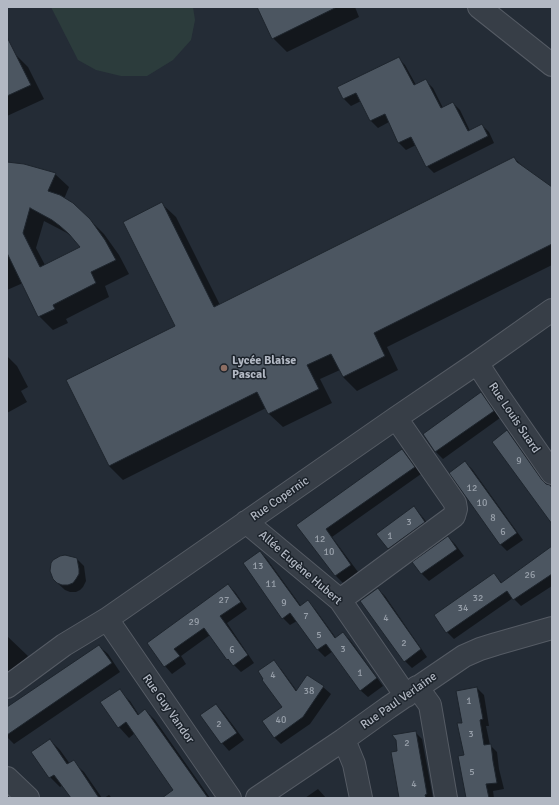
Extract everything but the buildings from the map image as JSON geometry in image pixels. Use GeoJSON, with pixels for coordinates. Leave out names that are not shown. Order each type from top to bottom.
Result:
{"type":"FeatureCollection","features":[{"type":"Feature","properties":{"kind":"street"},"geometry":{"type":"LineString","coordinates":[[479,7],[552,65]]}},
{"type":"Feature","properties":{"kind":"street","name":"Rue Copernic"},"geometry":{"type":"LineString","coordinates":[[7,687],[64,645],[107,619],[552,310]]}},
{"type":"Feature","properties":{"kind":"street","name":"Rue Louis Suard"},"geometry":{"type":"LineString","coordinates":[[477,363],[552,473]]}},
{"type":"Feature","properties":{"kind":"street"},"geometry":{"type":"LineString","coordinates":[[340,600],[454,516],[456,509],[455,503],[396,418]]}},
{"type":"Feature","properties":{"kind":"street","name":"Allée Eugène Hubert"},"geometry":{"type":"LineString","coordinates":[[246,522],[340,600],[412,692],[430,705],[446,798]]}},
{"type":"Feature","properties":{"kind":"street","name":"Rue Guy Vandor"},"geometry":{"type":"LineString","coordinates":[[107,619],[230,798]]}},
{"type":"Feature","properties":{"kind":"street","name":"Rue Paul Verlaine"},"geometry":{"type":"LineString","coordinates":[[257,798],[464,656],[496,644],[552,628]]}},
{"type":"Feature","properties":{"kind":"street"},"geometry":{"type":"LineString","coordinates":[[343,740],[354,764],[361,798]]}},
{"type":"Feature","properties":{"kind":"street"},"geometry":{"type":"LineString","coordinates":[[7,778],[28,798]]}},
{"type":"Feature","properties":{"kind":"shaded area"},"geometry":{"type":"Polygon","coordinates":[[[51,7],[193,7],[195,20],[191,40],[173,60],[147,76],[121,76],[96,70],[78,60],[51,7]]]}},
{"type":"Feature","properties":{"kind":"place","name":"Lycée Blaise Pascal"},"geometry":{"type":"Point","coordinates":[224,368]}}]}
